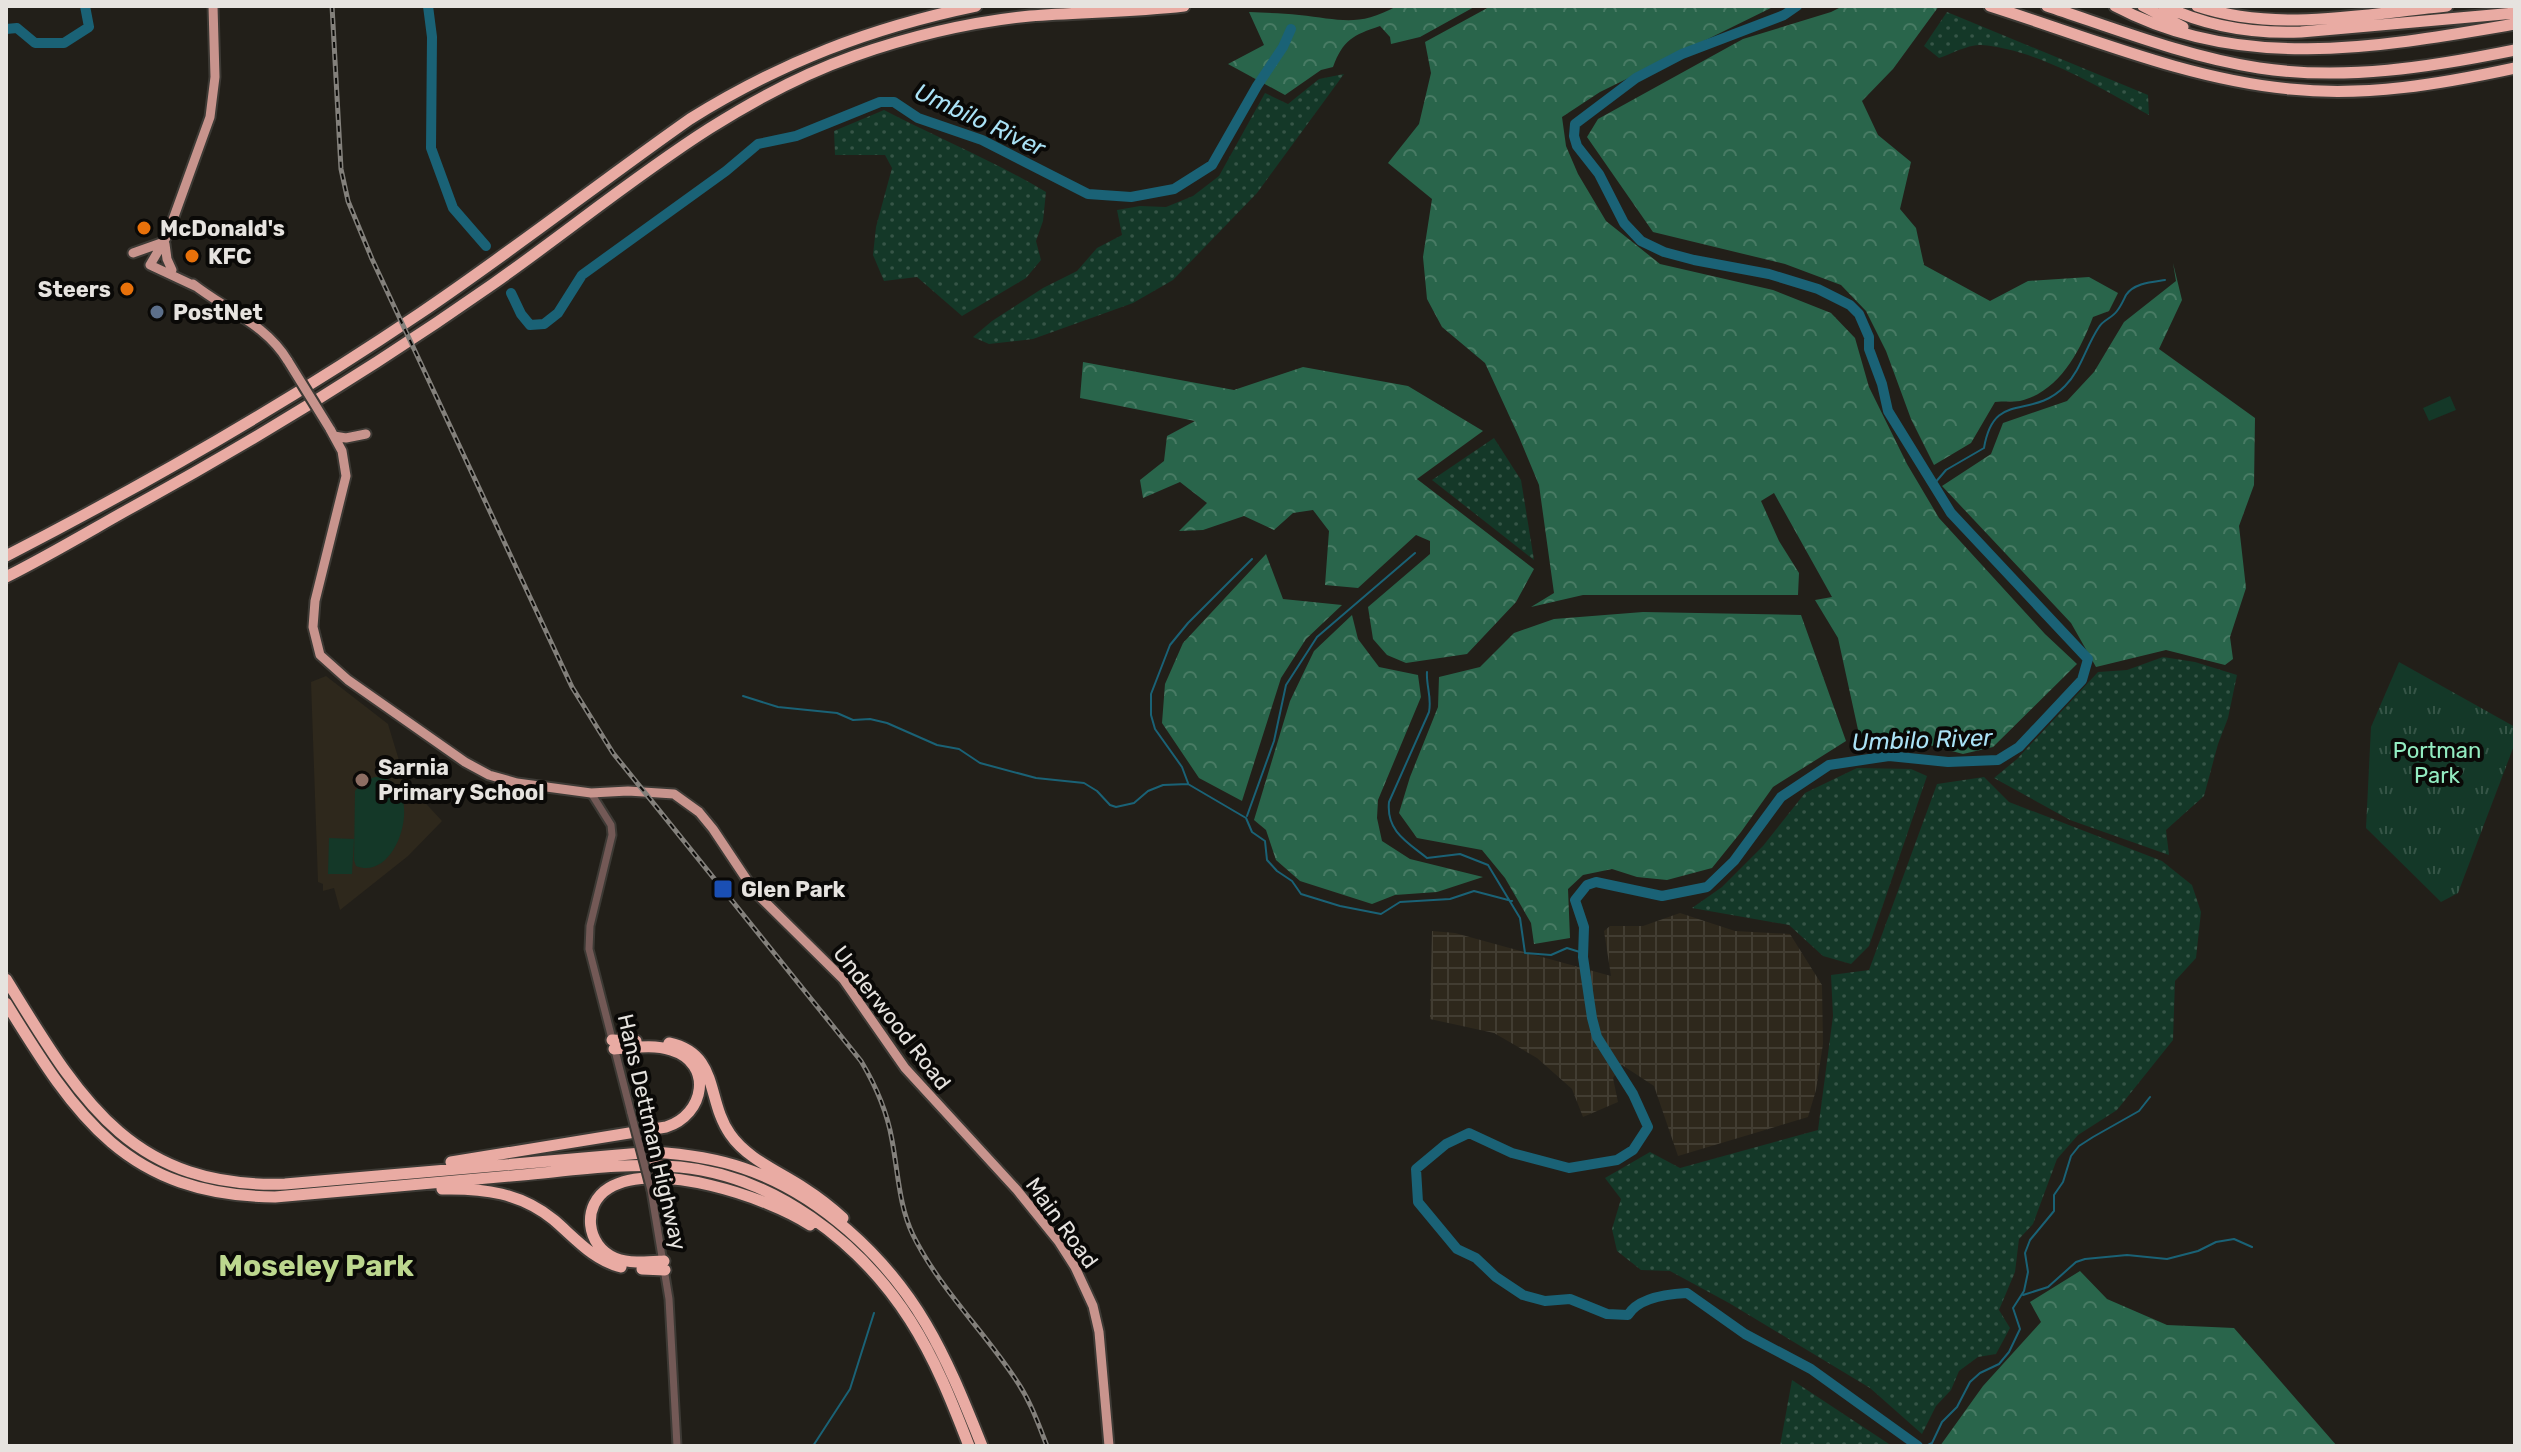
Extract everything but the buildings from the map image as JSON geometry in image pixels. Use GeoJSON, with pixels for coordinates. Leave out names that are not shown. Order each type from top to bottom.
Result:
{"type":"FeatureCollection","features":[{"type":"Feature","properties":{"kind":"highway"},"geometry":{"type":"LineString","coordinates":[[6,556],[263,413],[377,342],[690,119],[764,76],[799,59],[869,33],[976,6]]}},
{"type":"Feature","properties":{"kind":"highway"},"geometry":{"type":"LineString","coordinates":[[8,576],[272,429],[367,370],[728,116],[807,75],[851,57],[930,33],[979,23],[1184,6]]}},
{"type":"Feature","properties":{"kind":"highway"},"geometry":{"type":"LineString","coordinates":[[1990,6],[2168,64],[2230,80],[2291,89],[2405,88],[2515,68]]}},
{"type":"Feature","properties":{"kind":"highway"},"geometry":{"type":"LineString","coordinates":[[2047,6],[2191,52],[2246,65],[2298,72],[2403,69],[2515,50]]}},
{"type":"Feature","properties":{"kind":"highway"},"geometry":{"type":"LineString","coordinates":[[2115,6],[2182,34],[2223,43],[2294,49],[2385,46],[2515,24]]}},
{"type":"Feature","properties":{"kind":"highway"},"geometry":{"type":"LineString","coordinates":[[2143,6],[2184,28],[2241,44]]}},
{"type":"Feature","properties":{"kind":"highway"},"geometry":{"type":"LineString","coordinates":[[2164,6],[2218,26],[2267,33],[2515,13]]}},
{"type":"Feature","properties":{"kind":"highway"},"geometry":{"type":"LineString","coordinates":[[2197,6],[2241,18],[2272,20],[2447,6]]}},
{"type":"Feature","properties":{"kind":"highway"},"geometry":{"type":"LineString","coordinates":[[2209,6],[2272,20]]}},
{"type":"Feature","properties":{"kind":"highway"},"geometry":{"type":"LineString","coordinates":[[9,984],[70,1081],[90,1106],[120,1134],[151,1155],[206,1177],[244,1184],[285,1184],[623,1153],[673,1154],[722,1162],[763,1176],[811,1202],[856,1239],[911,1302]]}},
{"type":"Feature","properties":{"kind":"highway"},"geometry":{"type":"LineString","coordinates":[[6,1003],[48,1071],[74,1107],[99,1133],[148,1168],[180,1183],[230,1195],[275,1197],[625,1166],[682,1167],[724,1175],[778,1197],[830,1232],[869,1267],[895,1298],[926,1346],[969,1446]]}},
{"type":"Feature","properties":{"kind":"highway"},"geometry":{"type":"LineString","coordinates":[[613,1045],[663,1041],[693,1052],[706,1069],[720,1114],[731,1135],[750,1154],[820,1199],[857,1230],[892,1269],[952,1373],[982,1446]]}},
{"type":"Feature","properties":{"kind":"highway"},"geometry":{"type":"LineString","coordinates":[[364,1177],[650,1130],[676,1124],[691,1112],[696,1103],[699,1083],[694,1067],[687,1059],[662,1048],[613,1045]]}},
{"type":"Feature","properties":{"kind":"highway"},"geometry":{"type":"LineString","coordinates":[[664,1265],[618,1259],[606,1254],[598,1245],[592,1235],[590,1220],[594,1203],[603,1192],[620,1183],[639,1180],[691,1182],[735,1191],[777,1206],[801,1219],[869,1267]]}},
{"type":"Feature","properties":{"kind":"highway"},"geometry":{"type":"LineString","coordinates":[[333,1192],[352,1196],[452,1189],[503,1193],[539,1208],[604,1261],[630,1268],[664,1265]]}},
{"type":"Feature","properties":{"kind":"main road"},"geometry":{"type":"LineString","coordinates":[[155,264],[210,117],[215,77],[213,6]]}},
{"type":"Feature","properties":{"kind":"main road"},"geometry":{"type":"LineString","coordinates":[[133,253],[165,241]]}},
{"type":"Feature","properties":{"kind":"main road"},"geometry":{"type":"LineString","coordinates":[[165,241],[172,270]]}},
{"type":"Feature","properties":{"kind":"main road","name":"Underwood Road"},"geometry":{"type":"LineString","coordinates":[[155,264],[172,270],[263,330],[288,361],[332,432],[345,461],[346,476],[315,600],[313,627],[320,655],[348,680],[477,769],[517,783],[591,793],[674,794],[699,812],[755,892],[843,979],[910,1075],[996,1168]]}},
{"type":"Feature","properties":{"kind":"main road","name":"Underwood Road"},"geometry":{"type":"LineString","coordinates":[[155,264],[197,287]]}},
{"type":"Feature","properties":{"kind":"main road"},"geometry":{"type":"LineString","coordinates":[[332,432],[346,438],[366,434]]}},
{"type":"Feature","properties":{"kind":"main road","name":"Main Road"},"geometry":{"type":"LineString","coordinates":[[996,1168],[1059,1242],[1088,1292],[1099,1332],[1109,1446]]}},
{"type":"Feature","properties":{"kind":"street","name":"Hans Dettman Highway"},"geometry":{"type":"LineString","coordinates":[[591,793],[612,830],[590,926],[589,949],[651,1190],[664,1265],[677,1446]]}},
{"type":"Feature","properties":{"kind":"shaded area","name":"Sarnia Primary School"},"geometry":{"type":"Polygon","coordinates":[[[326,676],[388,724],[401,767],[417,794],[442,821],[408,856],[340,910],[334,888],[323,891],[323,884],[318,882],[311,682],[326,676]]]}},
{"type":"Feature","properties":{"kind":"shaded area"},"geometry":{"type":"Polygon","coordinates":[[[1680,913],[1735,931],[1790,934],[1822,985],[1823,1044],[1816,1090],[1808,1117],[1678,1156],[1654,1086],[1622,1065],[1613,1078],[1618,1102],[1583,1117],[1572,1089],[1537,1058],[1494,1033],[1430,1019],[1432,931],[1455,933],[1611,976],[1604,931],[1610,926],[1643,926],[1680,913]]]}},
{"type":"Feature","properties":{"kind":"green space"},"geometry":{"type":"Polygon","coordinates":[[[1397,6],[1476,6],[1420,37],[1391,44],[1390,37],[1380,26],[1363,32],[1345,45],[1333,67],[1321,70],[1285,95],[1228,64],[1264,45],[1249,12],[1359,20],[1397,6]]]}},
{"type":"Feature","properties":{"kind":"green space"},"geometry":{"type":"Polygon","coordinates":[[[1491,6],[1775,6],[1600,92],[1562,117],[1566,146],[1578,174],[1606,221],[1660,264],[1773,290],[1831,313],[1855,338],[1869,387],[1907,464],[1939,518],[2045,634],[2077,664],[1993,747],[1963,754],[1918,742],[1862,748],[1838,638],[1815,600],[1832,597],[1774,493],[1761,501],[1779,541],[1799,573],[1798,595],[1583,595],[1531,607],[1554,593],[1539,485],[1485,363],[1442,327],[1427,299],[1423,257],[1432,199],[1388,163],[1419,124],[1431,73],[1425,42],[1491,6]]]}},
{"type":"Feature","properties":{"kind":"green space"},"geometry":{"type":"Polygon","coordinates":[[[1843,6],[1939,6],[1893,69],[1862,101],[1878,135],[1911,162],[1900,209],[1916,228],[1924,265],[1990,301],[2028,281],[2089,277],[2118,293],[2109,311],[2093,317],[2082,343],[2057,379],[2034,396],[2020,401],[1995,402],[1971,443],[1934,465],[1911,419],[1886,351],[1866,311],[1841,285],[1785,264],[1653,232],[1587,137],[1598,119],[1743,39],[1843,6]]]}},
{"type":"Feature","properties":{"kind":"green space"},"geometry":{"type":"Polygon","coordinates":[[[1947,12],[2148,95],[2149,115],[2068,71],[2002,48],[1976,45],[1939,58],[1924,46],[1947,12]]]}},
{"type":"Feature","properties":{"kind":"green space"},"geometry":{"type":"Polygon","coordinates":[[[1344,74],[1257,193],[1173,280],[1133,303],[1033,339],[989,344],[973,337],[1043,288],[1077,271],[1097,248],[1122,235],[1117,210],[1140,206],[1166,207],[1193,196],[1219,176],[1265,93],[1288,104],[1319,79],[1344,74]]]}},
{"type":"Feature","properties":{"kind":"green space"},"geometry":{"type":"Polygon","coordinates":[[[884,110],[1046,192],[1043,221],[1036,241],[1041,260],[1026,278],[962,316],[917,277],[884,281],[873,255],[876,227],[892,168],[885,155],[835,155],[834,131],[884,110]]]}},
{"type":"Feature","properties":{"kind":"green space"},"geometry":{"type":"Polygon","coordinates":[[[2173,263],[2182,300],[2159,349],[2255,418],[2254,485],[2239,526],[2246,588],[2230,637],[2233,659],[2225,665],[2166,650],[2096,667],[2071,623],[1942,486],[1991,454],[2003,423],[2067,401],[2094,372],[2124,322],[2176,281],[2173,263]]]}},
{"type":"Feature","properties":{"kind":"green space"},"geometry":{"type":"Polygon","coordinates":[[[1083,362],[1234,390],[1303,367],[1408,386],[1483,431],[1417,479],[1534,569],[1516,602],[1467,654],[1406,663],[1387,655],[1373,639],[1368,607],[1430,554],[1430,541],[1416,535],[1358,588],[1325,585],[1329,531],[1313,510],[1293,513],[1274,530],[1244,516],[1203,530],[1179,531],[1207,503],[1180,482],[1143,498],[1140,480],[1164,461],[1167,436],[1195,421],[1080,398],[1083,362]]]}},
{"type":"Feature","properties":{"kind":"green space"},"geometry":{"type":"Polygon","coordinates":[[[2450,396],[2456,410],[2429,421],[2423,408],[2450,396]]]}},
{"type":"Feature","properties":{"kind":"green space"},"geometry":{"type":"Polygon","coordinates":[[[1494,438],[1521,480],[1534,560],[1432,480],[1494,438]]]}},
{"type":"Feature","properties":{"kind":"green space"},"geometry":{"type":"Polygon","coordinates":[[[1266,554],[1283,599],[1342,605],[1306,639],[1281,678],[1242,801],[1199,778],[1162,723],[1165,684],[1183,643],[1266,554]]]}},
{"type":"Feature","properties":{"kind":"green space"},"geometry":{"type":"Polygon","coordinates":[[[1643,612],[1801,615],[1846,741],[1773,787],[1712,868],[1667,880],[1637,877],[1612,869],[1583,875],[1568,889],[1570,938],[1534,944],[1531,923],[1505,878],[1482,850],[1417,838],[1399,813],[1438,707],[1439,677],[1480,667],[1514,633],[1554,619],[1643,612]]]}},
{"type":"Feature","properties":{"kind":"green space"},"geometry":{"type":"Polygon","coordinates":[[[1352,615],[1358,639],[1379,667],[1418,675],[1421,697],[1378,800],[1377,818],[1382,841],[1410,859],[1483,877],[1437,892],[1395,895],[1372,904],[1300,881],[1276,860],[1266,830],[1254,820],[1290,701],[1314,651],[1352,615]]]}},
{"type":"Feature","properties":{"kind":"green space"},"geometry":{"type":"Polygon","coordinates":[[[2163,657],[2195,662],[2237,675],[2228,718],[2204,796],[2166,830],[2169,855],[2070,820],[1994,778],[2017,759],[2098,672],[2127,670],[2163,657]]]}},
{"type":"Feature","properties":{"kind":"green space","name":"Portman Park"},"geometry":{"type":"Polygon","coordinates":[[[2399,662],[2515,727],[2515,743],[2458,893],[2441,902],[2366,828],[2371,727],[2399,662]]]}},
{"type":"Feature","properties":{"kind":"green space"},"geometry":{"type":"Polygon","coordinates":[[[1857,768],[1911,769],[1927,776],[1869,946],[1851,964],[1823,956],[1789,925],[1692,908],[1722,887],[1763,846],[1805,793],[1857,768]]]}},
{"type":"Feature","properties":{"kind":"green space"},"geometry":{"type":"Polygon","coordinates":[[[375,777],[391,781],[401,793],[404,809],[402,828],[396,845],[385,860],[372,867],[356,866],[355,791],[363,781],[375,777]]]}},
{"type":"Feature","properties":{"kind":"green space"},"geometry":{"type":"Polygon","coordinates":[[[1984,777],[2009,802],[2162,861],[2192,885],[2201,912],[2196,958],[2175,981],[2173,1040],[2117,1110],[2078,1135],[2057,1159],[2033,1224],[2019,1239],[2015,1272],[1999,1310],[2010,1328],[1996,1354],[1978,1357],[1959,1371],[1951,1390],[1936,1406],[1922,1434],[1870,1388],[1729,1303],[1670,1271],[1641,1270],[1617,1251],[1612,1229],[1621,1199],[1605,1178],[1650,1152],[1680,1168],[1818,1130],[1833,1016],[1831,975],[1869,970],[1937,784],[1984,777]]]}},
{"type":"Feature","properties":{"kind":"green space"},"geometry":{"type":"Polygon","coordinates":[[[329,838],[354,839],[352,874],[328,874],[329,838]]]}},
{"type":"Feature","properties":{"kind":"green space"},"geometry":{"type":"Polygon","coordinates":[[[2080,1271],[2107,1299],[2167,1325],[2234,1328],[2337,1446],[1940,1446],[1983,1386],[2041,1322],[2030,1302],[2080,1271]]]}},
{"type":"Feature","properties":{"kind":"green space"},"geometry":{"type":"Polygon","coordinates":[[[1792,1380],[1892,1446],[1780,1446],[1792,1380]]]}},
{"type":"Feature","properties":{"kind":"waterway","name":"Umbilo River"},"geometry":{"type":"LineString","coordinates":[[6,29],[17,28],[35,43],[64,43],[89,27],[85,6]]}},
{"type":"Feature","properties":{"kind":"waterway","name":"Umbilo River"},"geometry":{"type":"LineString","coordinates":[[428,6],[432,37],[431,148],[453,208],[486,246]]}},
{"type":"Feature","properties":{"kind":"waterway","name":"Umbilo River"},"geometry":{"type":"LineString","coordinates":[[1797,6],[1784,15],[1682,54],[1636,78],[1575,124],[1577,146],[1599,174],[1624,223],[1641,241],[1664,252],[1769,274],[1818,289],[1850,305],[1859,314],[1869,337],[1869,349],[1888,411],[1951,513],[2088,659],[2082,680],[2019,747],[1998,760],[1948,762],[1889,756],[1829,765],[1781,797],[1734,861],[1707,887],[1662,896],[1596,882],[1587,885],[1575,900],[1584,927],[1583,957],[1592,1018],[1597,1037],[1633,1094],[1648,1127],[1633,1150],[1617,1160],[1569,1168],[1512,1153],[1469,1133],[1446,1144],[1416,1169],[1418,1202],[1457,1249],[1476,1258],[1496,1277],[1523,1295],[1545,1301],[1570,1299],[1607,1314],[1628,1315],[1646,1301],[1687,1293],[1745,1334],[1811,1369],[1918,1446]]}},
{"type":"Feature","properties":{"kind":"waterway","name":"Umbilo River"},"geometry":{"type":"LineString","coordinates":[[511,293],[530,325],[544,324],[558,313],[582,275],[726,171],[758,144],[796,136],[880,102],[894,102],[918,118],[982,140],[1088,194],[1131,197],[1174,189],[1212,165],[1291,29]]}},
{"type":"Feature","properties":{"kind":"waterway"},"geometry":{"type":"LineString","coordinates":[[1934,484],[1946,470],[1984,448],[1996,418],[2052,396],[2065,386],[2099,327],[2117,311],[2129,291],[2165,280]]}},
{"type":"Feature","properties":{"kind":"waterway"},"geometry":{"type":"LineString","coordinates":[[1247,816],[1274,741],[1286,685],[1317,637],[1415,553]]}},
{"type":"Feature","properties":{"kind":"waterway"},"geometry":{"type":"LineString","coordinates":[[1188,783],[1182,767],[1155,729],[1151,694],[1170,645],[1252,559]]}},
{"type":"Feature","properties":{"kind":"waterway"},"geometry":{"type":"LineString","coordinates":[[1427,672],[1429,712],[1389,802],[1394,828],[1427,858],[1460,854],[1488,865],[1520,918],[1525,953],[1551,955],[1567,948],[1583,953]]}},
{"type":"Feature","properties":{"kind":"waterway"},"geometry":{"type":"LineString","coordinates":[[743,696],[778,707],[837,713],[853,720],[870,719],[887,723],[937,745],[959,749],[980,763],[1036,778],[1084,783],[1116,807],[1134,803],[1148,791],[1163,785],[1188,784],[1246,818],[1252,832],[1265,841],[1267,860],[1292,881],[1301,894],[1340,906],[1381,914],[1400,902],[1450,899],[1474,891],[1512,901]]}},
{"type":"Feature","properties":{"kind":"waterway"},"geometry":{"type":"LineString","coordinates":[[1926,1446],[1932,1443],[1942,1422],[1957,1407],[1970,1382],[1999,1364],[2009,1352],[2020,1329],[2013,1308],[2024,1291],[2028,1272],[2025,1253],[2030,1240],[2054,1211],[2054,1195],[2063,1182],[2071,1156],[2079,1146],[2139,1111],[2150,1097]]}},
{"type":"Feature","properties":{"kind":"waterway"},"geometry":{"type":"LineString","coordinates":[[2023,1295],[2048,1287],[2076,1262],[2085,1259],[2127,1255],[2167,1259],[2234,1239],[2252,1247]]}},
{"type":"Feature","properties":{"kind":"waterway"},"geometry":{"type":"LineString","coordinates":[[813,1446],[850,1389],[874,1313]]}},
{"type":"Feature","properties":{"kind":"railway"},"geometry":{"type":"LineString","coordinates":[[332,6],[341,169],[348,201],[372,259],[572,687],[613,753],[861,1061],[887,1119],[902,1201],[913,1235],[936,1273],[1021,1388],[1047,1446]]}},
{"type":"Feature","properties":{"kind":"place","name":"McDonald's"},"geometry":{"type":"Point","coordinates":[144,228]}},
{"type":"Feature","properties":{"kind":"place","name":"KFC"},"geometry":{"type":"Point","coordinates":[192,256]}},
{"type":"Feature","properties":{"kind":"place","name":"Steers"},"geometry":{"type":"Point","coordinates":[127,289]}},
{"type":"Feature","properties":{"kind":"place","name":"PostNet"},"geometry":{"type":"Point","coordinates":[157,312]}},
{"type":"Feature","properties":{"kind":"place","name":"Sarnia Primary School"},"geometry":{"type":"Point","coordinates":[362,780]}},
{"type":"Feature","properties":{"kind":"place","name":"Glen Park"},"geometry":{"type":"Point","coordinates":[723,889]}},
{"type":"Feature","properties":{"kind":"district","name":"Moseley Park"},"geometry":{"type":"Point","coordinates":[316,1266]}}]}
